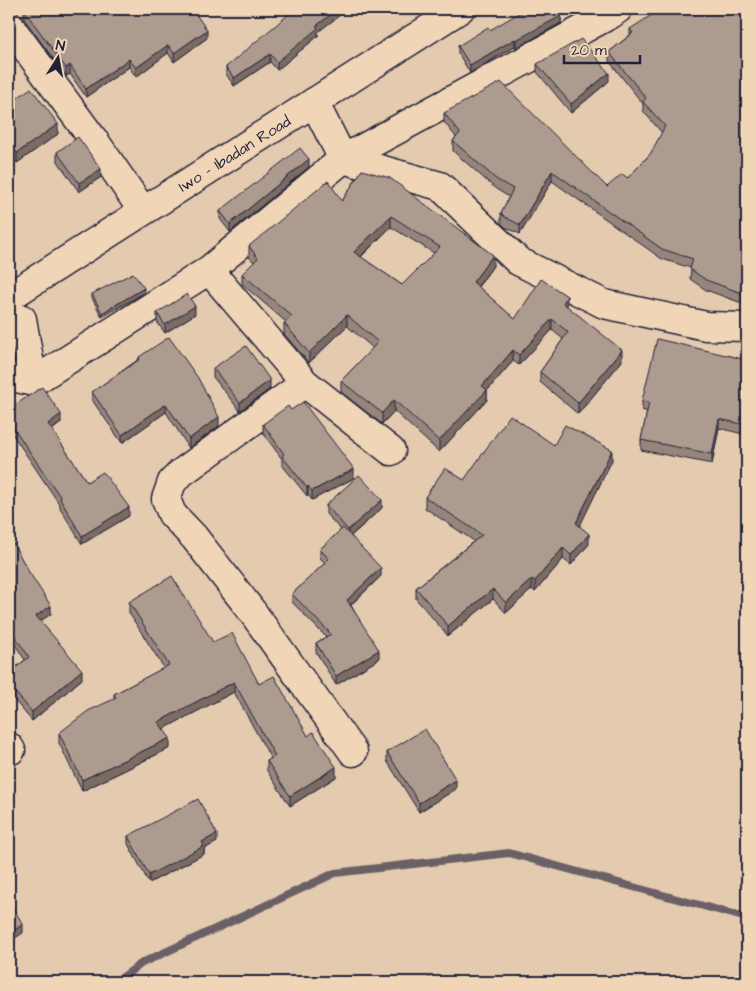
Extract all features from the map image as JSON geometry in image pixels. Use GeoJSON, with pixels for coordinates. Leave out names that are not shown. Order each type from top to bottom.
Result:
{"type":"FeatureCollection","features":[{"type":"Feature","properties":{"kind":"street","name":"Iwo - Ibadan Road"},"geometry":{"type":"LineString","coordinates":[[9,297],[460,9]]}},
{"type":"Feature","properties":{"kind":"street"},"geometry":{"type":"LineString","coordinates":[[21,379],[209,270],[343,159],[618,9]]}},
{"type":"Feature","properties":{"kind":"street"},"geometry":{"type":"LineString","coordinates":[[9,25],[96,143],[143,211]]}},
{"type":"Feature","properties":{"kind":"street"},"geometry":{"type":"LineString","coordinates":[[314,102],[343,159],[440,186],[518,261],[604,304],[706,326],[747,327]]}},
{"type":"Feature","properties":{"kind":"street"},"geometry":{"type":"LineString","coordinates":[[209,270],[305,383],[391,451]]}},
{"type":"Feature","properties":{"kind":"street"},"geometry":{"type":"LineString","coordinates":[[9,326],[22,319],[21,379]]}},
{"type":"Feature","properties":{"kind":"street"},"geometry":{"type":"LineString","coordinates":[[305,383],[181,473],[172,482],[166,499],[172,514],[194,537],[252,610],[354,752]]}},
{"type":"Feature","properties":{"kind":"building"},"geometry":{"type":"Polygon","coordinates":[[[192,9],[207,30],[174,53],[168,45],[136,68],[129,59],[86,89],[70,65],[66,68],[24,10],[192,9]]]}},
{"type":"Feature","properties":{"kind":"building"},"geometry":{"type":"Polygon","coordinates":[[[295,9],[338,9],[316,26],[318,28],[277,62],[270,54],[234,78],[226,67],[295,9]]]}},
{"type":"Feature","properties":{"kind":"building"},"geometry":{"type":"Polygon","coordinates":[[[526,9],[561,9],[558,12],[561,16],[515,39],[470,65],[458,46],[488,27],[490,30],[526,9]]]}},
{"type":"Feature","properties":{"kind":"building"},"geometry":{"type":"Polygon","coordinates":[[[661,9],[747,10],[747,295],[706,280],[690,269],[693,259],[662,249],[552,171],[520,225],[505,217],[501,213],[513,189],[496,179],[453,141],[460,133],[444,113],[501,82],[607,187],[622,174],[628,178],[651,153],[665,126],[643,102],[646,98],[609,52],[633,33],[630,29],[661,9]]]}},
{"type":"Feature","properties":{"kind":"building"},"geometry":{"type":"Polygon","coordinates":[[[581,39],[609,73],[571,104],[537,64],[581,39]]]}},
{"type":"Feature","properties":{"kind":"building"},"geometry":{"type":"Polygon","coordinates":[[[9,47],[14,53],[9,56],[9,47]]]}},
{"type":"Feature","properties":{"kind":"building"},"geometry":{"type":"Polygon","coordinates":[[[31,88],[58,124],[17,153],[9,141],[9,104],[31,88]]]}},
{"type":"Feature","properties":{"kind":"building"},"geometry":{"type":"Polygon","coordinates":[[[78,137],[101,169],[79,183],[57,152],[78,137]]]}},
{"type":"Feature","properties":{"kind":"building"},"geometry":{"type":"Polygon","coordinates":[[[300,148],[309,159],[230,224],[220,211],[300,148]]]}},
{"type":"Feature","properties":{"kind":"building"},"geometry":{"type":"Polygon","coordinates":[[[362,170],[390,178],[493,255],[473,282],[515,319],[541,279],[567,296],[563,303],[622,350],[578,403],[540,372],[568,332],[552,319],[519,355],[513,350],[482,386],[487,390],[439,441],[394,400],[382,413],[341,381],[378,342],[347,315],[309,353],[284,323],[292,316],[242,274],[258,258],[249,246],[328,181],[342,201],[362,170]],[[391,216],[354,252],[402,285],[440,247],[391,216]]]}},
{"type":"Feature","properties":{"kind":"building"},"geometry":{"type":"Polygon","coordinates":[[[133,273],[144,288],[102,313],[92,294],[133,273]]]}},
{"type":"Feature","properties":{"kind":"building"},"geometry":{"type":"Polygon","coordinates":[[[187,294],[195,306],[165,325],[157,313],[187,294]]]}},
{"type":"Feature","properties":{"kind":"building"},"geometry":{"type":"Polygon","coordinates":[[[169,337],[198,378],[219,417],[189,439],[166,404],[122,435],[92,392],[169,337]]]}},
{"type":"Feature","properties":{"kind":"building"},"geometry":{"type":"Polygon","coordinates":[[[657,339],[743,359],[747,339],[747,425],[719,419],[712,454],[641,440],[649,402],[642,401],[657,339]]]}},
{"type":"Feature","properties":{"kind":"building"},"geometry":{"type":"Polygon","coordinates":[[[246,346],[270,380],[240,403],[213,368],[246,346]]]}},
{"type":"Feature","properties":{"kind":"building"},"geometry":{"type":"Polygon","coordinates":[[[42,387],[61,414],[48,424],[87,482],[103,472],[129,507],[82,536],[61,498],[9,421],[9,409],[42,387]]]}},
{"type":"Feature","properties":{"kind":"building"},"geometry":{"type":"Polygon","coordinates":[[[303,402],[354,469],[312,491],[308,486],[307,488],[282,456],[284,454],[263,424],[288,406],[291,410],[303,402]]]}},
{"type":"Feature","properties":{"kind":"building"},"geometry":{"type":"Polygon","coordinates":[[[510,415],[554,445],[565,425],[612,450],[576,523],[589,534],[571,555],[563,548],[535,581],[532,579],[506,603],[493,589],[448,626],[416,588],[482,535],[425,497],[445,468],[464,480],[510,415]]]}},
{"type":"Feature","properties":{"kind":"building"},"geometry":{"type":"Polygon","coordinates":[[[359,475],[382,500],[348,530],[326,505],[359,475]]]}},
{"type":"Feature","properties":{"kind":"building"},"geometry":{"type":"Polygon","coordinates":[[[343,528],[381,568],[347,600],[379,650],[336,676],[316,643],[331,634],[292,594],[329,559],[320,549],[343,528]]]}},
{"type":"Feature","properties":{"kind":"building"},"geometry":{"type":"Polygon","coordinates":[[[9,536],[51,606],[36,616],[82,670],[32,712],[9,685],[9,673],[29,657],[9,627],[9,595],[11,593],[9,589],[9,536]]]}},
{"type":"Feature","properties":{"kind":"building"},"geometry":{"type":"Polygon","coordinates":[[[172,576],[213,642],[232,633],[259,684],[274,676],[308,736],[313,732],[336,767],[290,796],[267,761],[275,756],[234,682],[158,722],[170,738],[82,780],[59,733],[88,711],[116,698],[114,694],[169,665],[129,602],[172,576]]]}},
{"type":"Feature","properties":{"kind":"building"},"geometry":{"type":"Polygon","coordinates":[[[425,729],[456,780],[419,803],[387,752],[425,729]]]}},
{"type":"Feature","properties":{"kind":"building"},"geometry":{"type":"Polygon","coordinates":[[[198,799],[217,834],[202,842],[204,846],[149,875],[128,836],[198,799]]]}},
{"type":"Feature","properties":{"kind":"building"},"geometry":{"type":"Polygon","coordinates":[[[9,902],[23,924],[9,934],[9,902]]]}},
{"type":"Feature","properties":{"kind":"building"},"geometry":{"type":"Polygon","coordinates":[[[428,978],[454,982],[427,982],[428,978]]]}},
{"type":"Feature","properties":{"kind":"waterway"},"geometry":{"type":"LineString","coordinates":[[116,982],[142,963],[335,873],[509,853],[747,918]]}}]}
